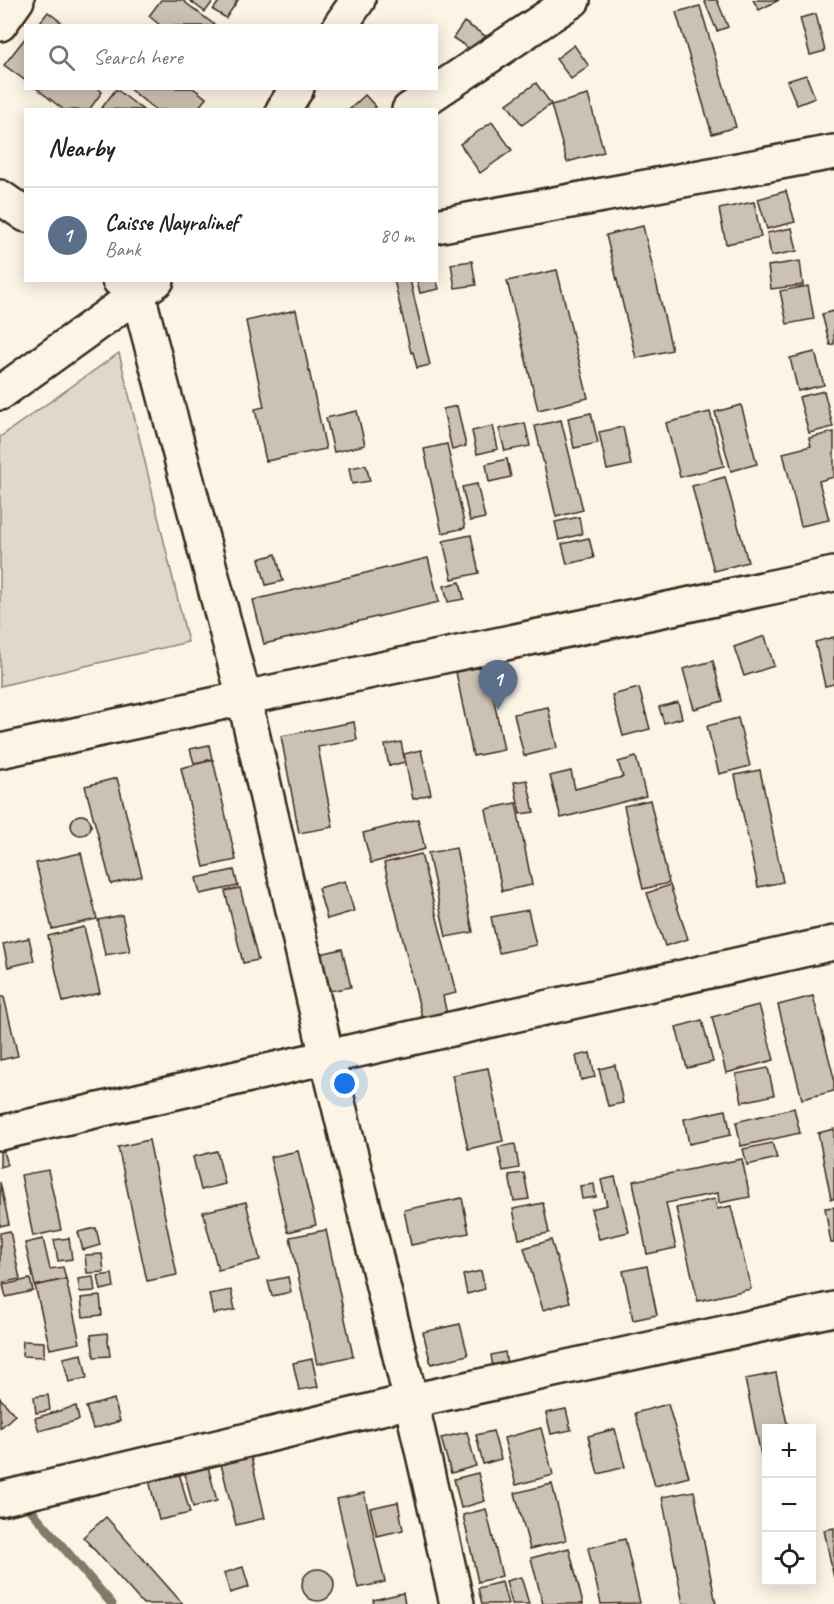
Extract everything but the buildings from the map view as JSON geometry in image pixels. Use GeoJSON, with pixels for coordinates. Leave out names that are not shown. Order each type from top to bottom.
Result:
{"type":"FeatureCollection","features":[{"type":"Feature","properties":{"kind":"street"},"geometry":{"type":"LineString","coordinates":[[0,24],[16,0]]}},
{"type":"Feature","properties":{"kind":"street"},"geometry":{"type":"LineString","coordinates":[[341,24],[358,0]]}},
{"type":"Feature","properties":{"kind":"street"},"geometry":{"type":"LineString","coordinates":[[412,108],[573,0]]}},
{"type":"Feature","properties":{"kind":"street"},"geometry":{"type":"LineString","coordinates":[[284,108],[296,90]]}},
{"type":"Feature","properties":{"kind":"street"},"geometry":{"type":"LineString","coordinates":[[438,226],[834,152]]}},
{"type":"Feature","properties":{"kind":"street"},"geometry":{"type":"LineString","coordinates":[[0,197],[24,214]]}},
{"type":"Feature","properties":{"kind":"street"},"geometry":{"type":"LineString","coordinates":[[0,393],[138,285],[244,698],[457,1604]]}},
{"type":"Feature","properties":{"kind":"street"},"geometry":{"type":"LineString","coordinates":[[0,751],[834,574]]}},
{"type":"Feature","properties":{"kind":"street"},"geometry":{"type":"LineString","coordinates":[[0,1133],[834,943]]}},
{"type":"Feature","properties":{"kind":"street"},"geometry":{"type":"LineString","coordinates":[[0,1499],[411,1401],[834,1309]]}},
{"type":"Feature","properties":{"kind":"shaded area"},"geometry":{"type":"Polygon","coordinates":[[[119,353],[188,642],[0,686],[0,437],[119,353]]]}},
{"type":"Feature","properties":{"kind":"waterway"},"geometry":{"type":"LineString","coordinates":[[25,1503],[112,1604]]}},
{"type":"Feature","properties":{"kind":"place","name":"Caisse Nayralinef"},"geometry":{"type":"Point","coordinates":[498,710]}}]}
